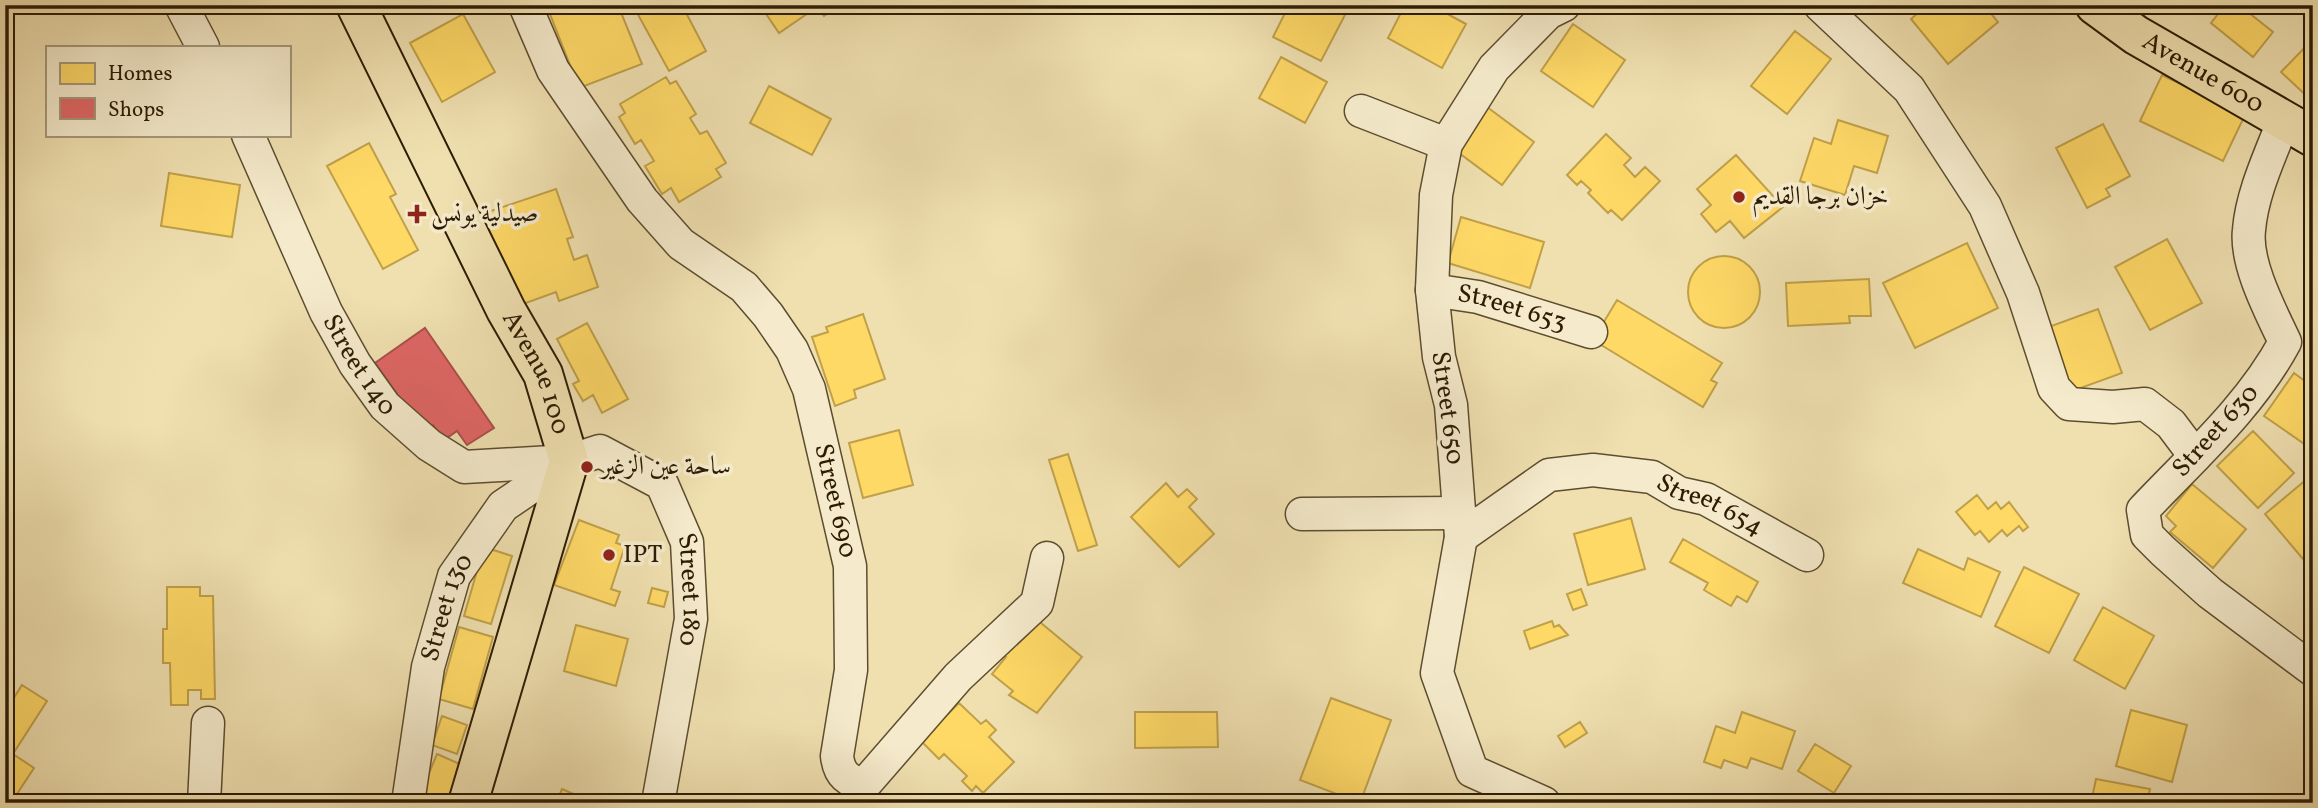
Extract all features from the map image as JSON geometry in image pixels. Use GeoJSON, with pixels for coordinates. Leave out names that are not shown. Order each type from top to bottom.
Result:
{"type":"FeatureCollection","features":[{"type":"Feature","properties":{"kind":"main road","name":"Avenue 100"},"geometry":{"type":"LineString","coordinates":[[356,5],[506,310],[543,374],[569,461],[468,803]]}},
{"type":"Feature","properties":{"kind":"main road","name":"Avenue 600"},"geometry":{"type":"LineString","coordinates":[[2095,5],[2136,35],[2298,130]]}},
{"type":"Feature","properties":{"kind":"street"},"geometry":{"type":"LineString","coordinates":[[181,5],[202,46]]}},
{"type":"Feature","properties":{"kind":"street","name":"Street 690"},"geometry":{"type":"LineString","coordinates":[[525,5],[553,70],[642,200],[681,244],[744,288],[760,306],[792,351],[808,389],[850,566],[851,670],[837,756],[838,768],[845,777],[865,784],[958,677],[1037,603],[1047,558]]}},
{"type":"Feature","properties":{"kind":"street","name":"Street 650"},"geometry":{"type":"LineString","coordinates":[[1544,803],[1472,771],[1437,673],[1460,525],[1451,405],[1439,357],[1432,290],[1436,195],[1446,144],[1494,68],[1548,13],[1564,5]]}},
{"type":"Feature","properties":{"kind":"street"},"geometry":{"type":"LineString","coordinates":[[1820,5],[1909,89],[1984,206],[2022,293],[2054,388],[2069,404],[2113,407],[2145,404],[2171,424],[2194,456]]}},
{"type":"Feature","properties":{"kind":"street"},"geometry":{"type":"LineString","coordinates":[[1361,111],[1446,144]]}},
{"type":"Feature","properties":{"kind":"street","name":"Street 630"},"geometry":{"type":"LineString","coordinates":[[2298,130],[2264,171],[2248,232],[2258,283],[2285,342],[2263,379],[2143,510],[2147,535],[2210,593],[2313,670]]}},
{"type":"Feature","properties":{"kind":"street","name":"Street 140"},"geometry":{"type":"LineString","coordinates":[[248,136],[326,312],[355,364],[385,406],[429,445],[464,467],[569,461]]}},
{"type":"Feature","properties":{"kind":"street","name":"Street 653"},"geometry":{"type":"LineString","coordinates":[[1432,290],[1478,297],[1591,332]]}},
{"type":"Feature","properties":{"kind":"street","name":"Street 180"},"geometry":{"type":"LineString","coordinates":[[569,461],[600,451],[662,484],[687,542],[691,619],[658,803]]}},
{"type":"Feature","properties":{"kind":"street","name":"Street 130"},"geometry":{"type":"LineString","coordinates":[[408,803],[428,667],[454,576],[503,506],[569,461]]}},
{"type":"Feature","properties":{"kind":"street","name":"Street 654"},"geometry":{"type":"LineString","coordinates":[[1460,525],[1549,475],[1593,470],[1653,477],[1679,493],[1706,499],[1807,555]]}},
{"type":"Feature","properties":{"kind":"street"},"geometry":{"type":"LineString","coordinates":[[1302,514],[1460,525]]}},
{"type":"Feature","properties":{"kind":"street"},"geometry":{"type":"LineString","coordinates":[[204,803],[208,723]]}},
{"type":"Feature","properties":{"kind":"building: Homes"},"geometry":{"type":"Polygon","coordinates":[[[559,5],[618,5],[642,64],[579,88],[548,9],[559,5]]]}},
{"type":"Feature","properties":{"kind":"building: Homes"},"geometry":{"type":"Polygon","coordinates":[[[647,5],[682,5],[706,51],[669,71],[636,11],[647,5]]]}},
{"type":"Feature","properties":{"kind":"building: Homes"},"geometry":{"type":"Polygon","coordinates":[[[760,5],[837,7],[824,16],[817,7],[779,33],[760,5]]]}},
{"type":"Feature","properties":{"kind":"building: Homes"},"geometry":{"type":"Polygon","coordinates":[[[1289,5],[1331,5],[1346,13],[1321,61],[1273,37],[1289,5]]]}},
{"type":"Feature","properties":{"kind":"building: Homes"},"geometry":{"type":"Polygon","coordinates":[[[1405,5],[1431,5],[1466,24],[1442,68],[1388,38],[1405,5]]]}},
{"type":"Feature","properties":{"kind":"building: Homes"},"geometry":{"type":"Polygon","coordinates":[[[1927,5],[1984,5],[1998,22],[1948,64],[1911,19],[1927,5]]]}},
{"type":"Feature","properties":{"kind":"building: Homes"},"geometry":{"type":"Polygon","coordinates":[[[2225,5],[2239,5],[2273,32],[2253,57],[2211,23],[2225,5]]]}},
{"type":"Feature","properties":{"kind":"building: Homes"},"geometry":{"type":"Polygon","coordinates":[[[463,14],[495,72],[442,102],[410,43],[463,14]]]}},
{"type":"Feature","properties":{"kind":"building: Homes"},"geometry":{"type":"Polygon","coordinates":[[[1573,24],[1625,60],[1593,107],[1541,71],[1573,24]]]}},
{"type":"Feature","properties":{"kind":"building: Homes"},"geometry":{"type":"Polygon","coordinates":[[[1795,31],[1831,59],[1787,114],[1751,86],[1795,31]]]}},
{"type":"Feature","properties":{"kind":"building: Homes"},"geometry":{"type":"Polygon","coordinates":[[[2313,39],[2313,102],[2281,72],[2313,39]]]}},
{"type":"Feature","properties":{"kind":"building: Homes"},"geometry":{"type":"Polygon","coordinates":[[[1281,57],[1327,82],[1305,123],[1259,98],[1281,57]]]}},
{"type":"Feature","properties":{"kind":"building: Homes"},"geometry":{"type":"Polygon","coordinates":[[[2162,75],[2245,115],[2223,161],[2140,121],[2162,75]]]}},
{"type":"Feature","properties":{"kind":"building: Homes"},"geometry":{"type":"Polygon","coordinates":[[[666,77],[670,84],[676,81],[696,114],[690,118],[700,134],[707,131],[726,163],[716,169],[721,177],[679,202],[671,188],[662,194],[645,166],[654,161],[641,140],[635,144],[619,117],[625,113],[620,104],[666,77]]]}},
{"type":"Feature","properties":{"kind":"building: Homes"},"geometry":{"type":"Polygon","coordinates":[[[769,86],[831,119],[812,155],[750,123],[769,86]]]}},
{"type":"Feature","properties":{"kind":"building: Homes"},"geometry":{"type":"Polygon","coordinates":[[[1483,104],[1534,142],[1502,185],[1451,147],[1483,104]]]}},
{"type":"Feature","properties":{"kind":"building: Homes"},"geometry":{"type":"Polygon","coordinates":[[[1838,120],[1888,136],[1877,173],[1854,166],[1845,195],[1800,181],[1814,138],[1831,144],[1838,120]]]}},
{"type":"Feature","properties":{"kind":"building: Homes"},"geometry":{"type":"Polygon","coordinates":[[[2103,124],[2130,176],[2106,189],[2110,196],[2087,208],[2056,148],[2103,124]]]}},
{"type":"Feature","properties":{"kind":"building: Homes"},"geometry":{"type":"Polygon","coordinates":[[[1606,134],[1631,158],[1624,165],[1635,177],[1645,167],[1660,181],[1622,220],[1611,210],[1608,213],[1588,193],[1591,190],[1581,181],[1577,185],[1567,175],[1606,134]]]}},
{"type":"Feature","properties":{"kind":"building: Homes"},"geometry":{"type":"Polygon","coordinates":[[[369,143],[396,194],[390,197],[418,250],[383,269],[327,166],[369,143]]]}},
{"type":"Feature","properties":{"kind":"building: Homes","name":"خزان برجا القديم"},"geometry":{"type":"Polygon","coordinates":[[[1736,155],[1783,207],[1744,238],[1730,221],[1716,232],[1701,214],[1711,205],[1697,189],[1736,155]]]}},
{"type":"Feature","properties":{"kind":"building: Homes"},"geometry":{"type":"Polygon","coordinates":[[[169,173],[240,185],[232,237],[161,226],[169,173]]]}},
{"type":"Feature","properties":{"kind":"building: Homes"},"geometry":{"type":"Polygon","coordinates":[[[556,189],[573,237],[567,239],[574,260],[587,255],[598,287],[559,301],[556,292],[512,308],[479,215],[556,189]]]}},
{"type":"Feature","properties":{"kind":"building: Homes"},"geometry":{"type":"Polygon","coordinates":[[[1461,217],[1544,242],[1530,288],[1448,263],[1461,217]]]}},
{"type":"Feature","properties":{"kind":"building: Homes"},"geometry":{"type":"Polygon","coordinates":[[[2167,239],[2202,303],[2150,330],[2115,267],[2167,239]]]}},
{"type":"Feature","properties":{"kind":"building: Homes"},"geometry":{"type":"Polygon","coordinates":[[[1967,243],[1998,308],[1915,348],[1883,283],[1967,243]]]}},
{"type":"Feature","properties":{"kind":"building: Homes"},"geometry":{"type":"Polygon","coordinates":[[[1724,256],[1744,262],[1754,272],[1760,292],[1754,312],[1744,322],[1724,328],[1704,322],[1694,312],[1688,292],[1694,272],[1704,262],[1724,256]]]}},
{"type":"Feature","properties":{"kind":"building: Homes"},"geometry":{"type":"Polygon","coordinates":[[[1869,279],[1871,316],[1849,316],[1850,323],[1788,326],[1786,283],[1869,279]]]}},
{"type":"Feature","properties":{"kind":"building: Homes"},"geometry":{"type":"Polygon","coordinates":[[[1617,300],[1722,363],[1711,380],[1717,383],[1703,407],[1593,340],[1617,300]]]}},
{"type":"Feature","properties":{"kind":"building: Homes"},"geometry":{"type":"Polygon","coordinates":[[[2098,309],[2122,373],[2067,393],[2043,329],[2098,309]]]}},
{"type":"Feature","properties":{"kind":"building: Homes"},"geometry":{"type":"Polygon","coordinates":[[[863,314],[885,379],[854,390],[856,398],[835,406],[812,337],[828,332],[826,327],[863,314]]]}},
{"type":"Feature","properties":{"kind":"building: Homes"},"geometry":{"type":"Polygon","coordinates":[[[587,323],[628,399],[602,413],[593,395],[583,401],[573,384],[579,381],[557,339],[587,323]]]}},
{"type":"Feature","properties":{"kind":"building: Homes"},"geometry":{"type":"Polygon","coordinates":[[[2294,373],[2313,387],[2313,450],[2264,416],[2294,373]]]}},
{"type":"Feature","properties":{"kind":"building: Homes"},"geometry":{"type":"Polygon","coordinates":[[[899,430],[913,485],[863,498],[849,443],[899,430]]]}},
{"type":"Feature","properties":{"kind":"building: Homes"},"geometry":{"type":"Polygon","coordinates":[[[2253,431],[2294,473],[2258,508],[2217,466],[2253,431]]]}},
{"type":"Feature","properties":{"kind":"building: Homes"},"geometry":{"type":"Polygon","coordinates":[[[1068,454],[1097,545],[1078,551],[1049,460],[1068,454]]]}},
{"type":"Feature","properties":{"kind":"building: Homes"},"geometry":{"type":"Polygon","coordinates":[[[2313,474],[2313,551],[2303,559],[2265,514],[2313,474]]]}},
{"type":"Feature","properties":{"kind":"building: Homes"},"geometry":{"type":"Polygon","coordinates":[[[1166,483],[1178,497],[1187,489],[1197,499],[1189,507],[1214,534],[1179,567],[1131,517],[1166,483]]]}},
{"type":"Feature","properties":{"kind":"building: Homes"},"geometry":{"type":"Polygon","coordinates":[[[2192,484],[2246,529],[2213,568],[2170,532],[2176,526],[2166,516],[2192,484]]]}},
{"type":"Feature","properties":{"kind":"building: Homes"},"geometry":{"type":"Polygon","coordinates":[[[1977,495],[1988,509],[1996,502],[2001,509],[2009,502],[2028,527],[2023,531],[2019,526],[2007,536],[2002,530],[1989,542],[1980,531],[1975,535],[1956,512],[1977,495]]]}},
{"type":"Feature","properties":{"kind":"building: Homes"},"geometry":{"type":"Polygon","coordinates":[[[1631,518],[1645,569],[1588,585],[1574,534],[1631,518]]]}},
{"type":"Feature","properties":{"kind":"building: Homes"},"geometry":{"type":"Polygon","coordinates":[[[579,520],[619,535],[616,543],[625,546],[611,589],[620,592],[615,606],[554,585],[579,520]]]}},
{"type":"Feature","properties":{"kind":"building: Homes"},"geometry":{"type":"Polygon","coordinates":[[[1683,539],[1758,582],[1747,602],[1737,596],[1731,606],[1704,590],[1708,583],[1670,562],[1683,539]]]}},
{"type":"Feature","properties":{"kind":"building: Homes"},"geometry":{"type":"Polygon","coordinates":[[[484,547],[512,556],[491,624],[464,616],[484,547]]]}},
{"type":"Feature","properties":{"kind":"building: Homes"},"geometry":{"type":"Polygon","coordinates":[[[1918,549],[1964,570],[1968,558],[2000,572],[1981,617],[1903,583],[1918,549]]]}},
{"type":"Feature","properties":{"kind":"building: Homes"},"geometry":{"type":"Polygon","coordinates":[[[2024,567],[2079,594],[2049,653],[1995,626],[2024,567]]]}},
{"type":"Feature","properties":{"kind":"building: Homes"},"geometry":{"type":"Polygon","coordinates":[[[167,587],[200,587],[200,596],[213,596],[215,699],[201,699],[201,690],[188,690],[188,705],[171,705],[170,663],[163,663],[163,629],[167,629],[167,587]]]}},
{"type":"Feature","properties":{"kind":"building: Homes"},"geometry":{"type":"Polygon","coordinates":[[[652,588],[668,592],[664,607],[648,603],[652,588]]]}},
{"type":"Feature","properties":{"kind":"building: Homes"},"geometry":{"type":"Polygon","coordinates":[[[1581,589],[1587,605],[1573,610],[1567,594],[1581,589]]]}},
{"type":"Feature","properties":{"kind":"building: Homes"},"geometry":{"type":"Polygon","coordinates":[[[2103,607],[2154,636],[2125,689],[2074,660],[2103,607]]]}},
{"type":"Feature","properties":{"kind":"building: Homes"},"geometry":{"type":"Polygon","coordinates":[[[1035,618],[1082,657],[1037,713],[1009,695],[1013,691],[992,674],[1006,657],[1001,653],[1035,618]]]}},
{"type":"Feature","properties":{"kind":"building: Homes"},"geometry":{"type":"Polygon","coordinates":[[[1552,621],[1554,627],[1559,625],[1568,635],[1530,649],[1524,631],[1552,621]]]}},
{"type":"Feature","properties":{"kind":"building: Homes"},"geometry":{"type":"Polygon","coordinates":[[[576,625],[628,639],[616,686],[564,671],[576,625]]]}},
{"type":"Feature","properties":{"kind":"building: Homes"},"geometry":{"type":"Polygon","coordinates":[[[459,627],[493,637],[473,709],[439,699],[459,627]]]}},
{"type":"Feature","properties":{"kind":"building: Homes"},"geometry":{"type":"Polygon","coordinates":[[[22,685],[47,701],[13,754],[34,768],[11,803],[5,803],[5,712],[22,685]]]}},
{"type":"Feature","properties":{"kind":"building: Homes"},"geometry":{"type":"Polygon","coordinates":[[[1331,698],[1391,720],[1360,803],[1300,780],[1331,698]]]}},
{"type":"Feature","properties":{"kind":"building: Homes"},"geometry":{"type":"Polygon","coordinates":[[[959,703],[981,724],[986,720],[996,730],[989,737],[1014,762],[983,793],[976,786],[972,791],[962,781],[967,776],[944,754],[939,759],[921,741],[959,703]]]}},
{"type":"Feature","properties":{"kind":"building: Homes"},"geometry":{"type":"Polygon","coordinates":[[[2131,710],[2187,725],[2172,782],[2116,766],[2131,710]]]}},
{"type":"Feature","properties":{"kind":"building: Homes"},"geometry":{"type":"Polygon","coordinates":[[[1135,712],[1217,712],[1218,747],[1135,748],[1135,712]]]}},
{"type":"Feature","properties":{"kind":"building: Homes"},"geometry":{"type":"Polygon","coordinates":[[[1742,712],[1795,731],[1782,769],[1751,758],[1747,768],[1724,760],[1721,768],[1704,762],[1716,726],[1735,733],[1742,712]]]}},
{"type":"Feature","properties":{"kind":"building: Homes"},"geometry":{"type":"Polygon","coordinates":[[[442,716],[467,725],[457,754],[432,745],[442,716]]]}},
{"type":"Feature","properties":{"kind":"building: Homes"},"geometry":{"type":"Polygon","coordinates":[[[1580,722],[1587,733],[1565,747],[1558,736],[1580,722]]]}},
{"type":"Feature","properties":{"kind":"building: Homes"},"geometry":{"type":"Polygon","coordinates":[[[1815,744],[1851,766],[1834,793],[1798,771],[1815,744]]]}},
{"type":"Feature","properties":{"kind":"building: Homes"},"geometry":{"type":"Polygon","coordinates":[[[437,754],[462,765],[446,803],[421,792],[437,754]]]}},
{"type":"Feature","properties":{"kind":"building: Homes"},"geometry":{"type":"Polygon","coordinates":[[[2096,779],[2150,789],[2147,803],[2091,803],[2096,779]]]}},
{"type":"Feature","properties":{"kind":"building: Homes"},"geometry":{"type":"Polygon","coordinates":[[[562,789],[594,803],[556,803],[562,789]]]}},
{"type":"Feature","properties":{"kind":"building: Shops"},"geometry":{"type":"Polygon","coordinates":[[[425,328],[494,428],[467,445],[457,431],[444,440],[433,425],[423,431],[375,363],[425,328]]]}},
{"type":"Feature","properties":{"kind":"place","name":"خزان برجا القديم"},"geometry":{"type":"Point","coordinates":[1739,197]}},
{"type":"Feature","properties":{"kind":"place","name":"صيدلية يونس"},"geometry":{"type":"Point","coordinates":[417,214]}},
{"type":"Feature","properties":{"kind":"place","name":"ساحة عين الزغير"},"geometry":{"type":"Point","coordinates":[587,467]}},
{"type":"Feature","properties":{"kind":"place","name":"IPT"},"geometry":{"type":"Point","coordinates":[609,555]}}]}
